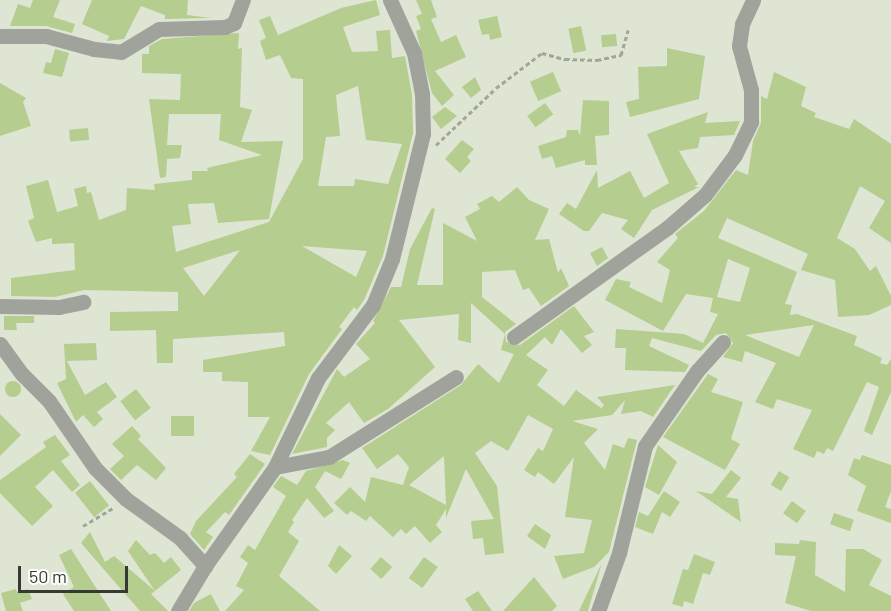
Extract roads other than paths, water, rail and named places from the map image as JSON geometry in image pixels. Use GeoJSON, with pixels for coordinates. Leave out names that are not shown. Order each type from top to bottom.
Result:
{"type":"FeatureCollection","features":[{"type":"Feature","properties":{"kind":"street"},"geometry":{"type":"LineString","coordinates":[[0,36],[46,36],[94,50],[121,52],[159,29],[225,27],[234,23],[243,0]]}},
{"type":"Feature","properties":{"kind":"street"},"geometry":{"type":"LineString","coordinates":[[178,611],[205,566],[275,467],[318,378],[373,305],[392,259],[419,160],[422,94],[416,63],[390,0]]}},
{"type":"Feature","properties":{"kind":"street"},"geometry":{"type":"LineString","coordinates":[[514,337],[667,228],[705,195],[735,155],[751,122],[751,90],[739,46],[742,24],[753,0]]}},
{"type":"Feature","properties":{"kind":"street"},"geometry":{"type":"LineString","coordinates":[[0,306],[59,307],[83,302]]}},
{"type":"Feature","properties":{"kind":"street"},"geometry":{"type":"LineString","coordinates":[[598,611],[619,553],[645,446],[697,372],[723,342]]}},
{"type":"Feature","properties":{"kind":"street"},"geometry":{"type":"LineString","coordinates":[[0,344],[22,374],[49,401],[94,468],[126,499],[180,538],[205,566]]}},
{"type":"Feature","properties":{"kind":"street"},"geometry":{"type":"LineString","coordinates":[[275,467],[329,457],[456,377]]}}]}
